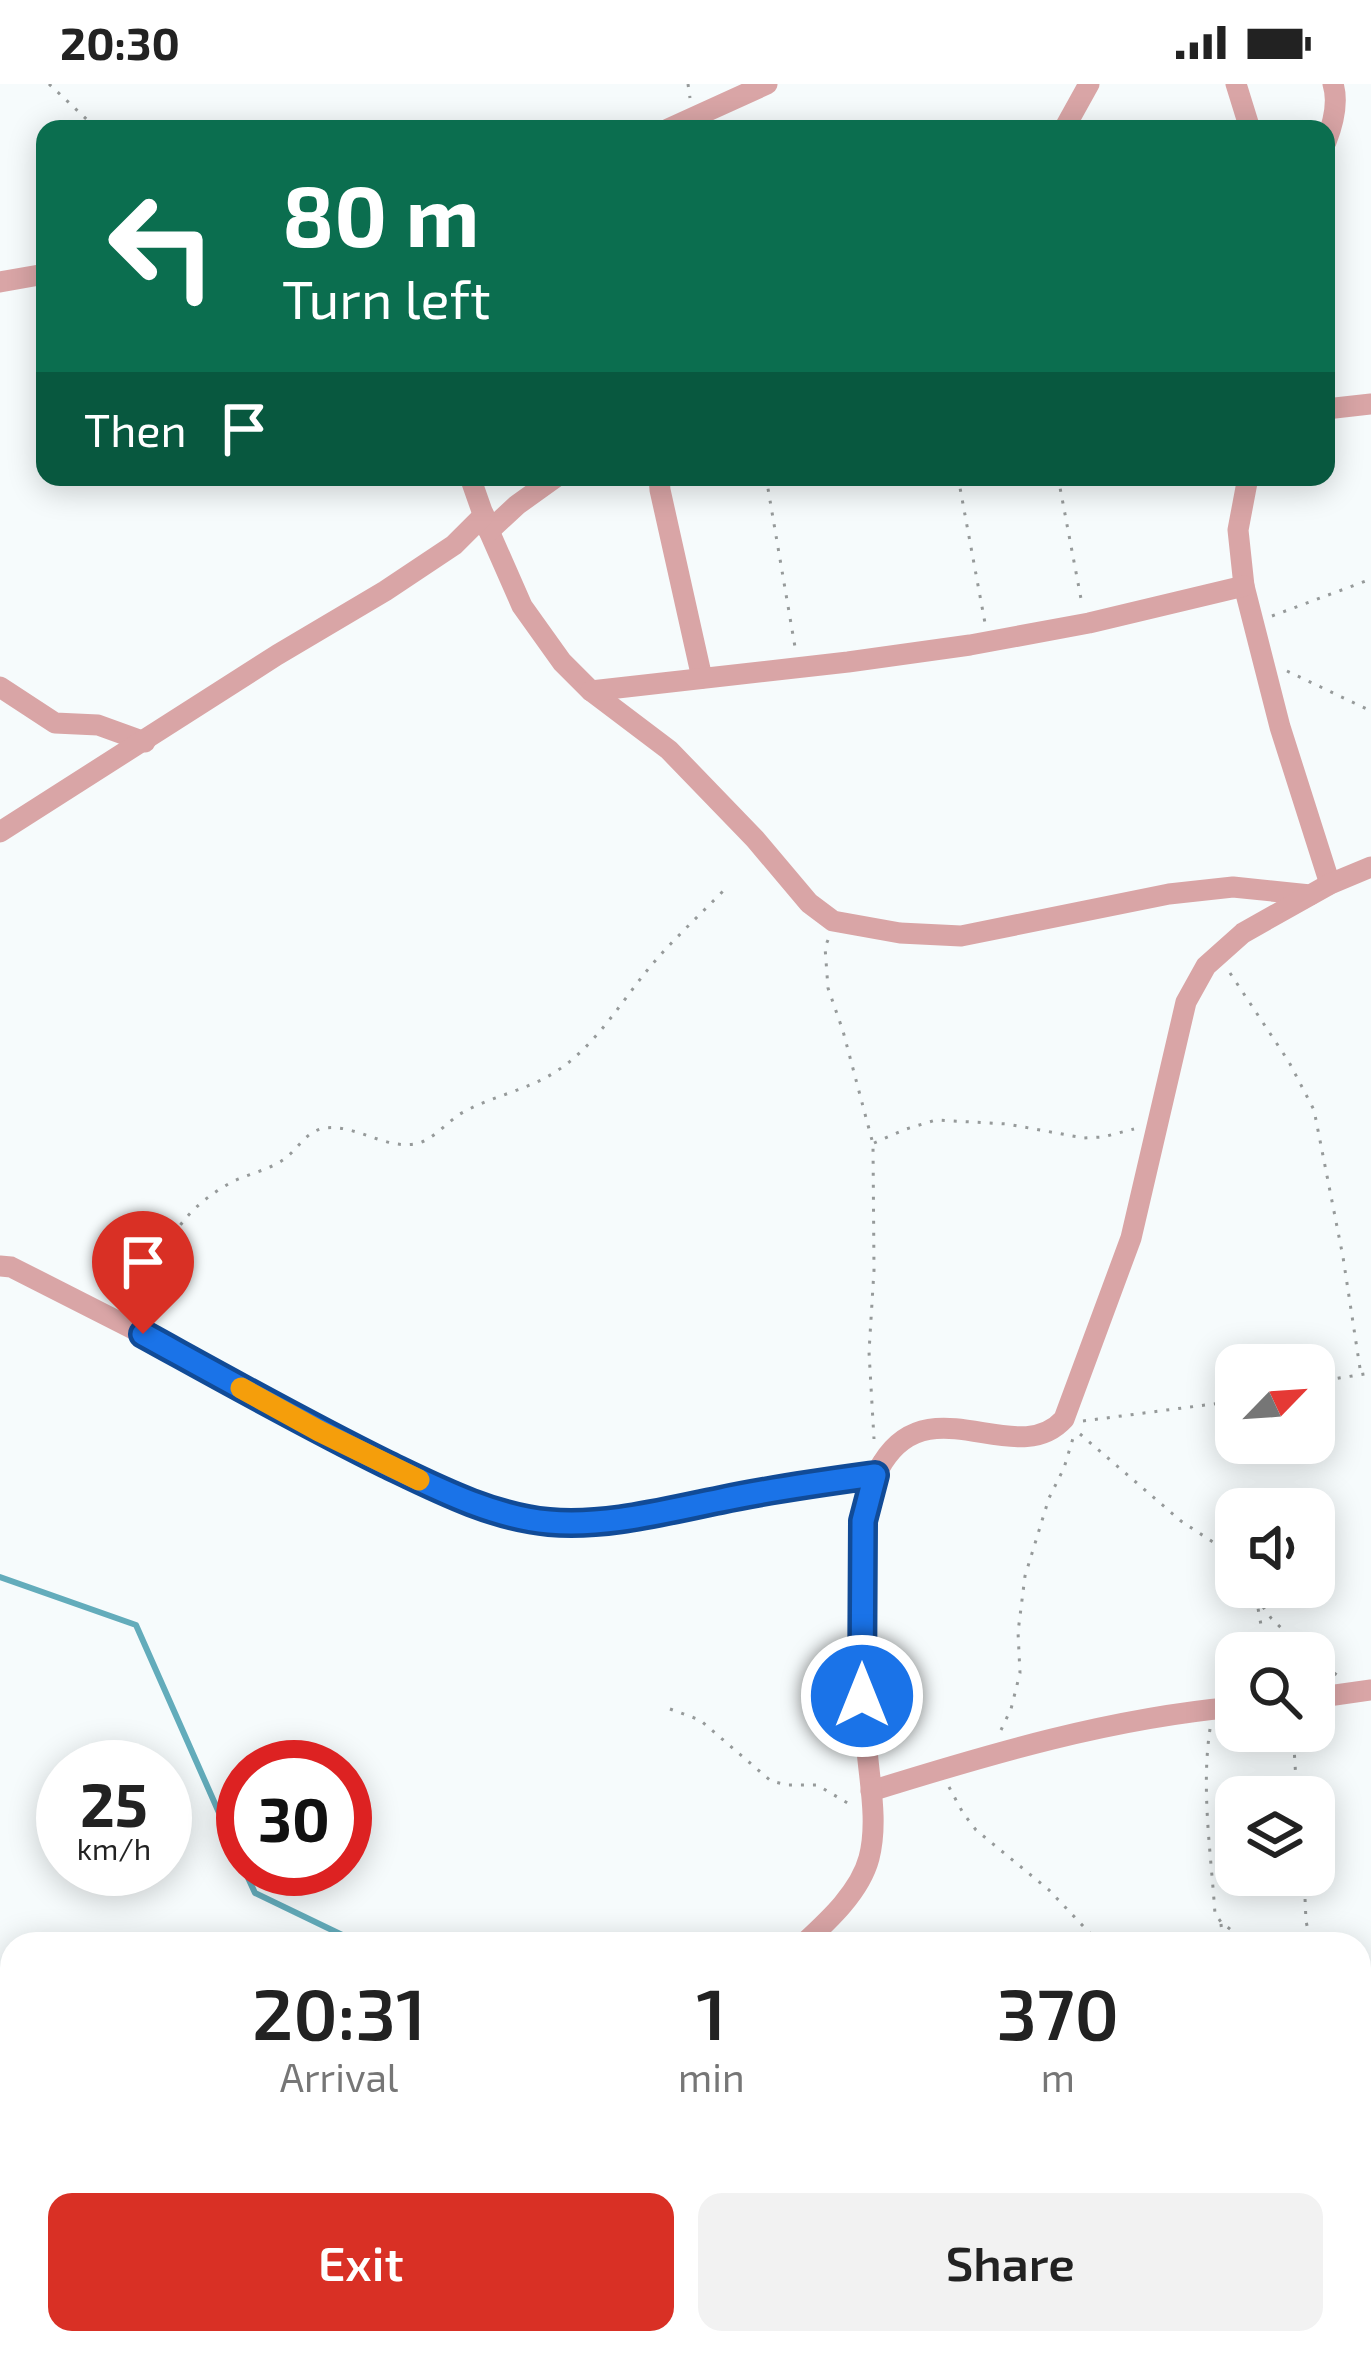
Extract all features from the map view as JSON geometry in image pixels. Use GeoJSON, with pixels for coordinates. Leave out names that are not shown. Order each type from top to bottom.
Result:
{"type":"FeatureCollection","features":[{"type":"Feature","properties":{"kind":"street"},"geometry":{"type":"LineString","coordinates":[[688,120],[767,84]]}},
{"type":"Feature","properties":{"kind":"street"},"geometry":{"type":"LineString","coordinates":[[1069,120],[1089,84]]}},
{"type":"Feature","properties":{"kind":"street"},"geometry":{"type":"LineString","coordinates":[[1236,84],[1247,120]]}},
{"type":"Feature","properties":{"kind":"street"},"geometry":{"type":"LineString","coordinates":[[1333,84],[1334,120]]}},
{"type":"Feature","properties":{"kind":"street"},"geometry":{"type":"LineString","coordinates":[[0,282],[36,276]]}},
{"type":"Feature","properties":{"kind":"street"},"geometry":{"type":"LineString","coordinates":[[1335,408],[1371,404]]}},
{"type":"Feature","properties":{"kind":"street"},"geometry":{"type":"LineString","coordinates":[[473,486],[522,606],[562,662],[591,691],[669,750],[755,838],[808,903],[833,921],[900,933],[961,936],[1190,892],[1233,887],[1321,890]]}},
{"type":"Feature","properties":{"kind":"street"},"geometry":{"type":"LineString","coordinates":[[0,832],[386,591],[543,486]]}},
{"type":"Feature","properties":{"kind":"street"},"geometry":{"type":"LineString","coordinates":[[660,486],[702,678]]}},
{"type":"Feature","properties":{"kind":"street"},"geometry":{"type":"LineString","coordinates":[[1246,486],[1238,530],[1244,586],[1321,890]]}},
{"type":"Feature","properties":{"kind":"street"},"geometry":{"type":"LineString","coordinates":[[591,691],[988,642],[1244,586]]}},
{"type":"Feature","properties":{"kind":"street"},"geometry":{"type":"LineString","coordinates":[[0,687],[55,723],[98,725],[145,742]]}},
{"type":"Feature","properties":{"kind":"street"},"geometry":{"type":"LineString","coordinates":[[816,1932],[856,1886],[868,1861],[873,1819],[862,1696],[863,1521],[885,1457],[907,1437],[935,1428],[1022,1438],[1053,1431],[1064,1419],[1131,1238],[1186,1002],[1206,965],[1244,933],[1371,867]]}},
{"type":"Feature","properties":{"kind":"street"},"geometry":{"type":"LineString","coordinates":[[0,1265],[143,1334],[319,1431],[495,1511],[547,1522],[585,1522],[645,1516],[877,1473]]}},
{"type":"Feature","properties":{"kind":"street"},"geometry":{"type":"LineString","coordinates":[[1335,1695],[1371,1690]]}},
{"type":"Feature","properties":{"kind":"street"},"geometry":{"type":"LineString","coordinates":[[871,1791],[990,1754],[1215,1709]]}},
{"type":"Feature","properties":{"kind":"path"},"geometry":{"type":"LineString","coordinates":[[49,84],[87,120]]}},
{"type":"Feature","properties":{"kind":"path"},"geometry":{"type":"LineString","coordinates":[[768,486],[798,667]]}},
{"type":"Feature","properties":{"kind":"path"},"geometry":{"type":"LineString","coordinates":[[960,486],[988,642]]}},
{"type":"Feature","properties":{"kind":"path"},"geometry":{"type":"LineString","coordinates":[[1060,486],[1085,623]]}},
{"type":"Feature","properties":{"kind":"path"},"geometry":{"type":"LineString","coordinates":[[1253,622],[1371,579]]}},
{"type":"Feature","properties":{"kind":"path"},"geometry":{"type":"LineString","coordinates":[[1263,661],[1371,711]]}},
{"type":"Feature","properties":{"kind":"path"},"geometry":{"type":"LineString","coordinates":[[143,1334],[153,1282],[168,1241],[184,1216],[206,1198],[277,1164],[322,1128],[413,1144],[484,1102],[551,1075],[591,1040],[662,953],[727,887]]}},
{"type":"Feature","properties":{"kind":"path"},"geometry":{"type":"LineString","coordinates":[[833,921],[826,947],[828,988],[873,1144],[869,1352],[877,1473]]}},
{"type":"Feature","properties":{"kind":"path"},"geometry":{"type":"LineString","coordinates":[[1218,956],[1289,1062],[1313,1110],[1361,1375]]}},
{"type":"Feature","properties":{"kind":"path"},"geometry":{"type":"LineString","coordinates":[[873,1144],[936,1120],[1007,1124],[1084,1138],[1159,1124]]}},
{"type":"Feature","properties":{"kind":"path"},"geometry":{"type":"LineString","coordinates":[[1335,1379],[1371,1373]]}},
{"type":"Feature","properties":{"kind":"path"},"geometry":{"type":"LineString","coordinates":[[1070,1405],[1074,1423],[1215,1403]]}},
{"type":"Feature","properties":{"kind":"path"},"geometry":{"type":"LineString","coordinates":[[990,1754],[1011,1709],[1020,1673],[1018,1632],[1025,1576],[1075,1429],[1215,1543]]}},
{"type":"Feature","properties":{"kind":"path"},"geometry":{"type":"LineString","coordinates":[[1264,1608],[1285,1632]]}},
{"type":"Feature","properties":{"kind":"path"},"geometry":{"type":"LineString","coordinates":[[670,1709],[700,1720],[771,1781],[823,1787],[873,1819]]}},
{"type":"Feature","properties":{"kind":"path"},"geometry":{"type":"LineString","coordinates":[[1215,1731],[1207,1751],[1215,1914],[1234,1932]]}},
{"type":"Feature","properties":{"kind":"path"},"geometry":{"type":"LineString","coordinates":[[940,1769],[976,1830],[1049,1890],[1089,1932]]}},
{"type":"Feature","properties":{"kind":"path"},"geometry":{"type":"LineString","coordinates":[[1305,1896],[1308,1932]]}},
{"type":"Feature","properties":{"kind":"path"},"geometry":{"type":"LineString","coordinates":[[1220,1922],[1221,1932]]}},
{"type":"Feature","properties":{"kind":"waterway"},"geometry":{"type":"LineString","coordinates":[[0,1577],[136,1625],[216,1806]]}},
{"type":"Feature","properties":{"kind":"waterway"},"geometry":{"type":"LineString","coordinates":[[261,1896],[336,1932]]}},
{"type":"Feature","properties":{"kind":"slow traffic"},"geometry":{"type":"LineString","coordinates":[[241,1388],[419,1480]]}},
{"type":"Feature","properties":{"kind":"route"},"geometry":{"type":"LineString","coordinates":[[143,1334],[416,1479],[495,1511],[547,1522],[645,1516],[875,1475],[863,1521],[862,1696]]}}]}
